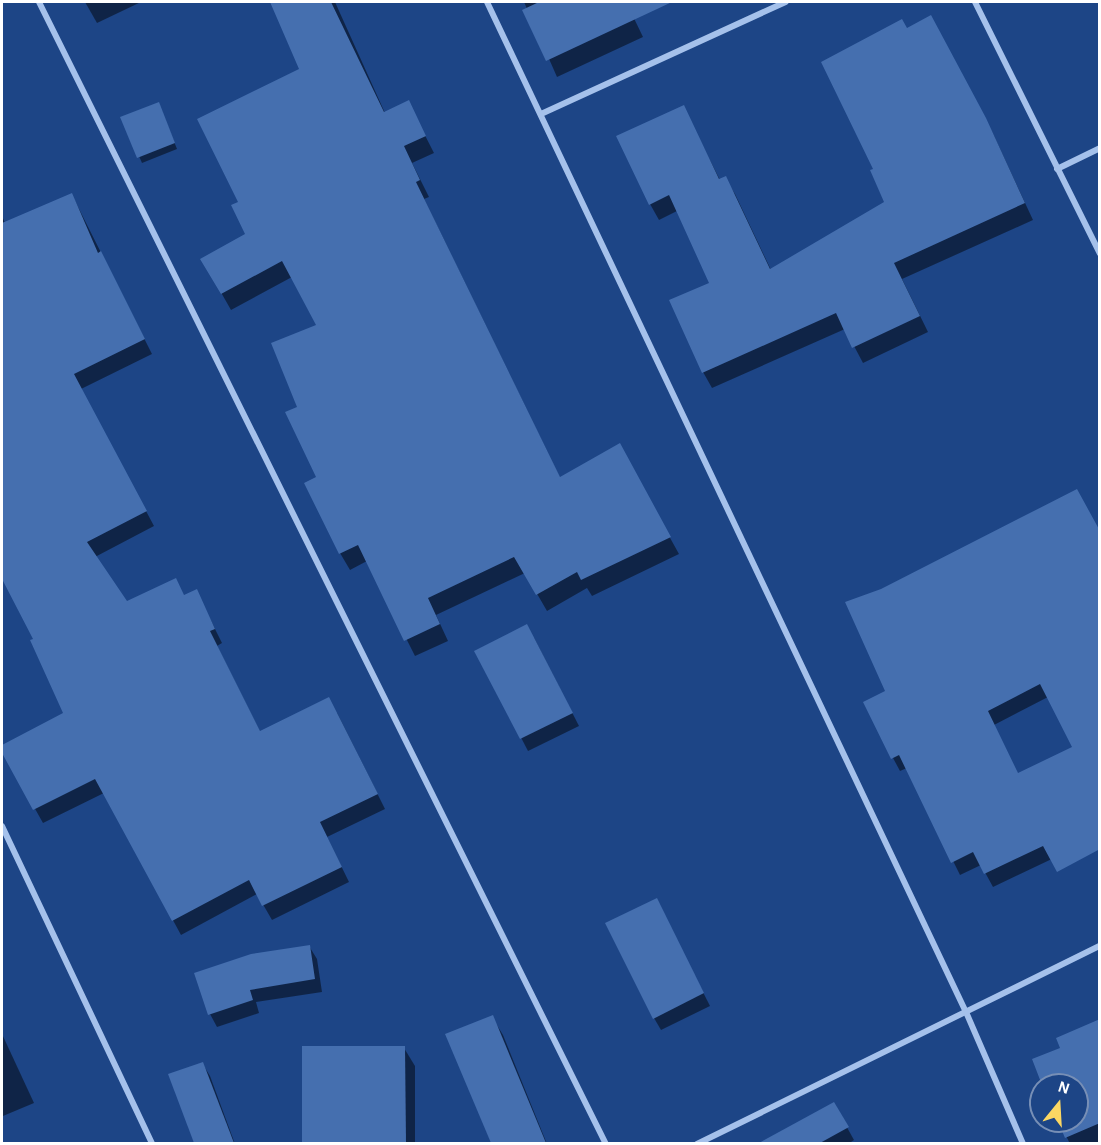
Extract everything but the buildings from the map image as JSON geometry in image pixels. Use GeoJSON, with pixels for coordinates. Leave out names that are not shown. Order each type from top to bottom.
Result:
{"type":"FeatureCollection","features":[{"type":"Feature","properties":{"kind":"street"},"geometry":{"type":"LineString","coordinates":[[39,2],[606,1143]]}},
{"type":"Feature","properties":{"kind":"street"},"geometry":{"type":"LineString","coordinates":[[487,2],[966,1012],[1023,1143]]}},
{"type":"Feature","properties":{"kind":"street"},"geometry":{"type":"LineString","coordinates":[[541,114],[786,2]]}},
{"type":"Feature","properties":{"kind":"street"},"geometry":{"type":"LineString","coordinates":[[975,2],[1100,254]]}},
{"type":"Feature","properties":{"kind":"street"},"geometry":{"type":"LineString","coordinates":[[1057,169],[1100,148]]}},
{"type":"Feature","properties":{"kind":"street"},"geometry":{"type":"LineString","coordinates":[[2,826],[152,1143]]}},
{"type":"Feature","properties":{"kind":"street"},"geometry":{"type":"LineString","coordinates":[[697,1143],[1100,946]]}}]}
